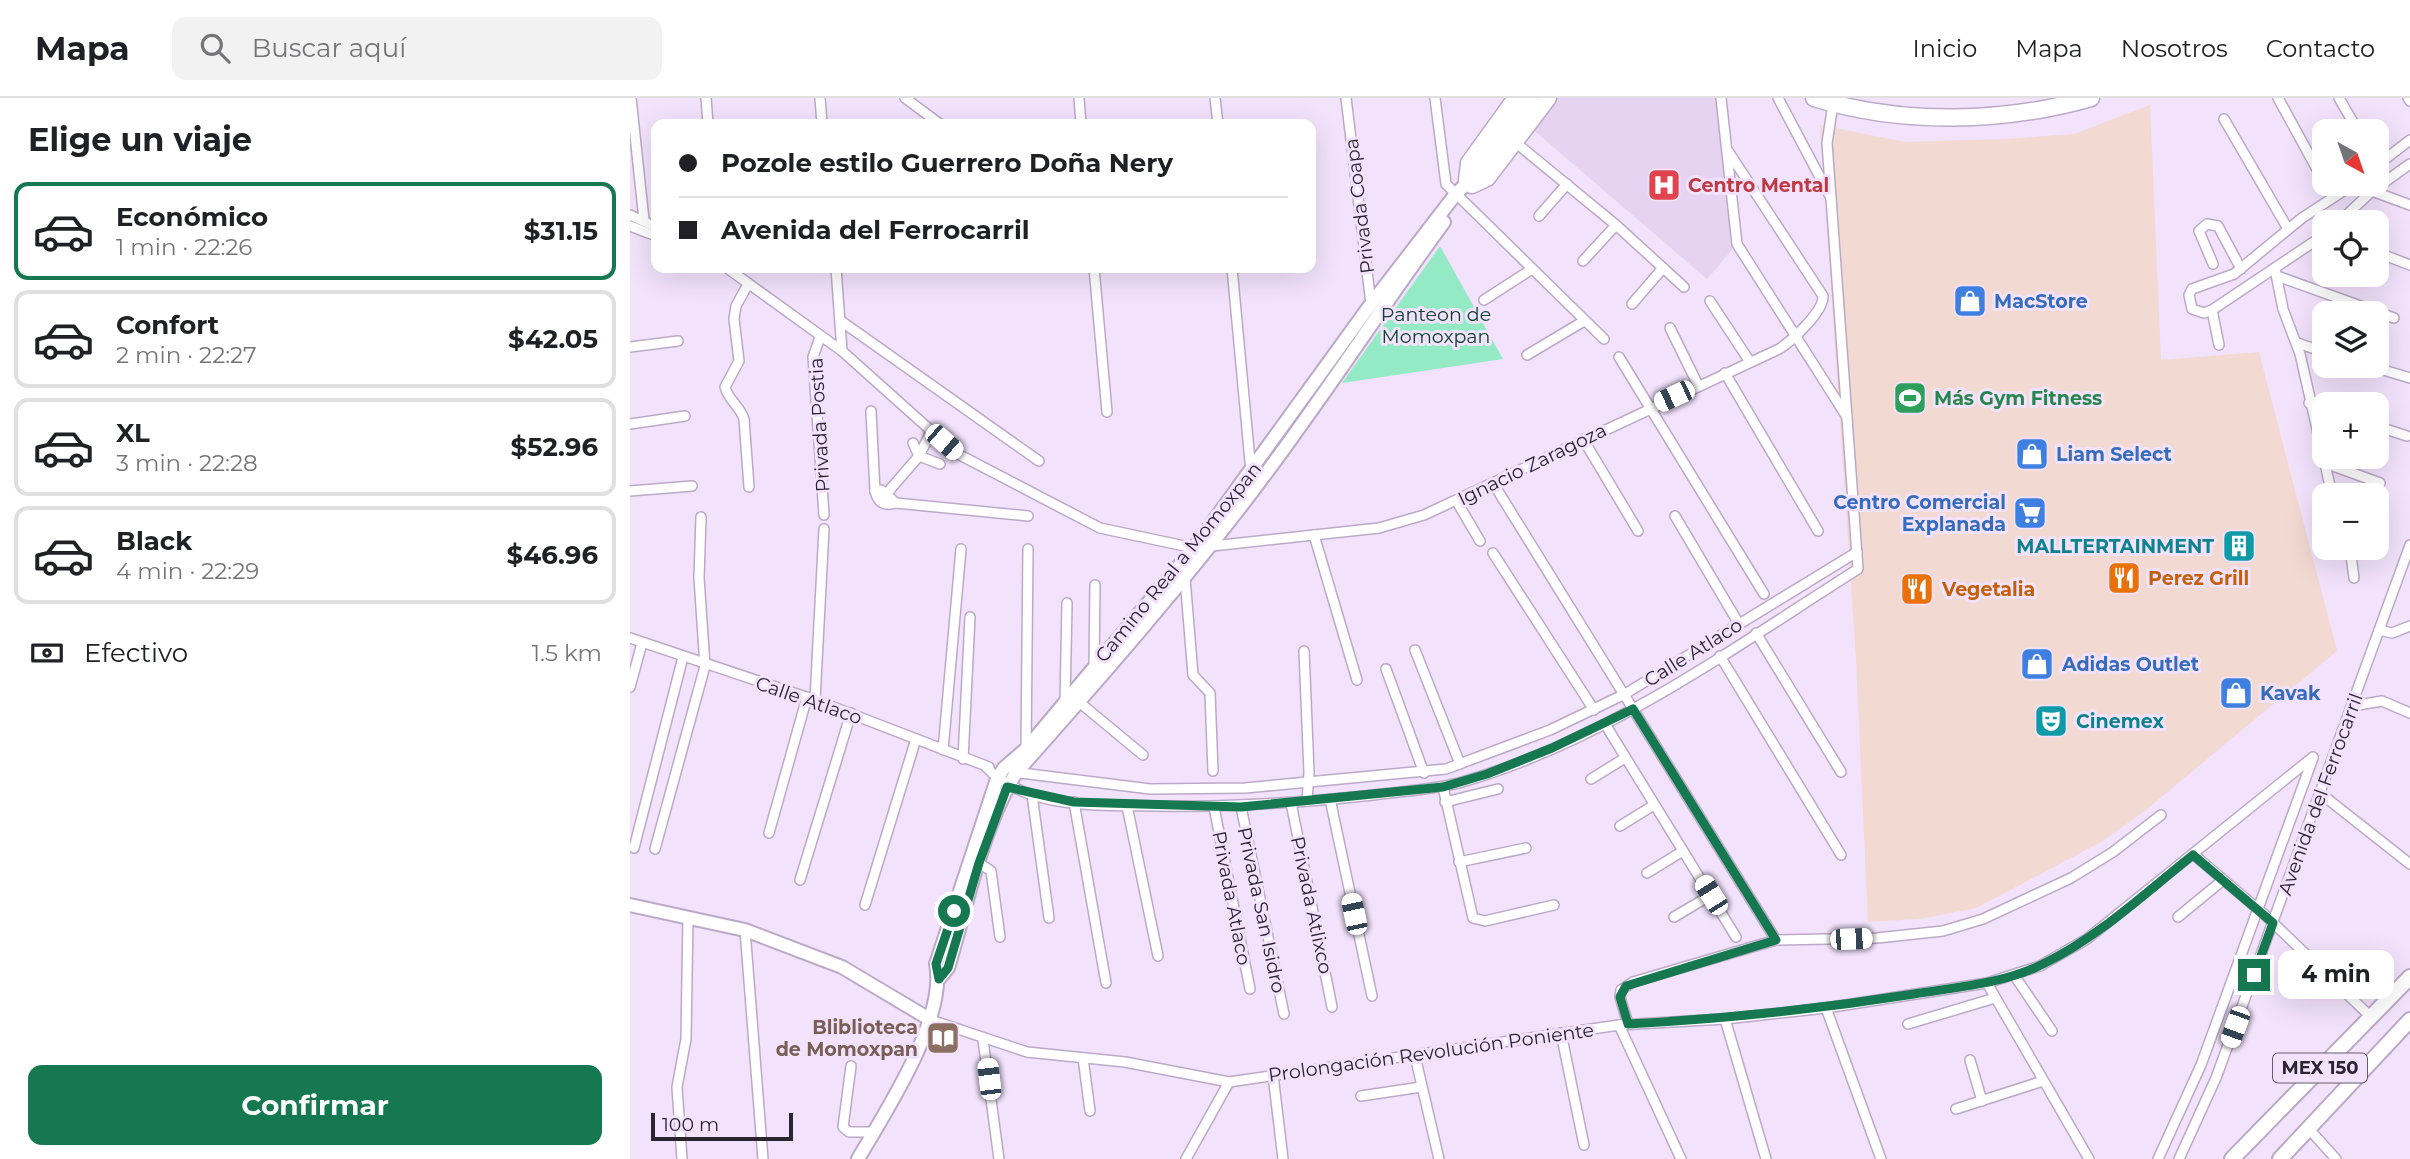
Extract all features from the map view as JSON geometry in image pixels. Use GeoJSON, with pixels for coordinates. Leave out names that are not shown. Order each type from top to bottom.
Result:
{"type":"FeatureCollection","features":[{"type":"Feature","properties":{"kind":"highway"},"geometry":{"type":"LineString","coordinates":[[1516,98],[1469,163],[1473,179],[1487,178],[1548,98]]}},
{"type":"Feature","properties":{"kind":"highway"},"geometry":{"type":"LineString","coordinates":[[1814,98],[1868,111],[1932,117],[2025,113],[2091,98]]}},
{"type":"Feature","properties":{"kind":"main road","name":"MEX 150"},"geometry":{"type":"LineString","coordinates":[[2232,1159],[2410,977]]}},
{"type":"Feature","properties":{"kind":"main road","name":"MEX 150"},"geometry":{"type":"LineString","coordinates":[[2280,1159],[2410,1020]]}},
{"type":"Feature","properties":{"kind":"street"},"geometry":{"type":"LineString","coordinates":[[631,98],[644,220]]}},
{"type":"Feature","properties":{"kind":"street"},"geometry":{"type":"LineString","coordinates":[[706,98],[708,119]]}},
{"type":"Feature","properties":{"kind":"street"},"geometry":{"type":"LineString","coordinates":[[820,98],[822,119]]}},
{"type":"Feature","properties":{"kind":"street"},"geometry":{"type":"LineString","coordinates":[[905,98],[933,119]]}},
{"type":"Feature","properties":{"kind":"street"},"geometry":{"type":"LineString","coordinates":[[1079,98],[1081,119]]}},
{"type":"Feature","properties":{"kind":"street"},"geometry":{"type":"LineString","coordinates":[[1215,98],[1217,119]]}},
{"type":"Feature","properties":{"kind":"street","name":"Privada Coapa"},"geometry":{"type":"LineString","coordinates":[[1346,98],[1374,308]]}},
{"type":"Feature","properties":{"kind":"street"},"geometry":{"type":"LineString","coordinates":[[1435,98],[1446,184],[1604,339]]}},
{"type":"Feature","properties":{"kind":"street"},"geometry":{"type":"LineString","coordinates":[[1502,98],[1503,116]]}},
{"type":"Feature","properties":{"kind":"street","name":"Camino Real a Momoxpan"},"geometry":{"type":"LineString","coordinates":[[939,979],[948,968],[1006,777],[1079,702],[1094,674],[1251,473],[1531,98]]}},
{"type":"Feature","properties":{"kind":"street"},"geometry":{"type":"LineString","coordinates":[[1721,98],[1737,244],[1848,419]]}},
{"type":"Feature","properties":{"kind":"street"},"geometry":{"type":"LineString","coordinates":[[1778,98],[1834,203]]}},
{"type":"Feature","properties":{"kind":"street"},"geometry":{"type":"LineString","coordinates":[[2278,98],[2312,159]]}},
{"type":"Feature","properties":{"kind":"street"},"geometry":{"type":"LineString","coordinates":[[2339,98],[2351,119]]}},
{"type":"Feature","properties":{"kind":"street"},"geometry":{"type":"LineString","coordinates":[[1833,104],[1827,143],[1834,203],[1857,552]]}},
{"type":"Feature","properties":{"kind":"street"},"geometry":{"type":"LineString","coordinates":[[2224,119],[2288,229]]}},
{"type":"Feature","properties":{"kind":"street"},"geometry":{"type":"LineString","coordinates":[[2389,155],[2410,140]]}},
{"type":"Feature","properties":{"kind":"street"},"geometry":{"type":"LineString","coordinates":[[1515,142],[1616,225],[1684,287]]}},
{"type":"Feature","properties":{"kind":"street","name":"Ignacio Zaragoza"},"geometry":{"type":"LineString","coordinates":[[734,273],[842,351],[956,453],[1100,528],[1194,548],[1314,535],[1379,527],[1457,502],[1649,407],[1779,349],[1795,336],[1823,302],[1728,151]]}},
{"type":"Feature","properties":{"kind":"street"},"geometry":{"type":"LineString","coordinates":[[2389,179],[2410,164]]}},
{"type":"Feature","properties":{"kind":"street"},"geometry":{"type":"LineString","coordinates":[[1539,216],[1567,184]]}},
{"type":"Feature","properties":{"kind":"street"},"geometry":{"type":"LineString","coordinates":[[2312,244],[2276,272],[2212,310],[2204,313],[2192,309],[2189,295],[2192,289],[2241,270],[2288,229],[2336,196]]}},
{"type":"Feature","properties":{"kind":"street"},"geometry":{"type":"LineString","coordinates":[[2354,196],[2357,204]]}},
{"type":"Feature","properties":{"kind":"street"},"geometry":{"type":"LineString","coordinates":[[2351,210],[2366,196]]}},
{"type":"Feature","properties":{"kind":"street"},"geometry":{"type":"LineString","coordinates":[[2386,196],[2410,205]]}},
{"type":"Feature","properties":{"kind":"street"},"geometry":{"type":"LineString","coordinates":[[630,215],[651,224]]}},
{"type":"Feature","properties":{"kind":"street"},"geometry":{"type":"LineString","coordinates":[[2213,264],[2199,231],[2207,224],[2218,226],[2241,270]]}},
{"type":"Feature","properties":{"kind":"street"},"geometry":{"type":"LineString","coordinates":[[1583,261],[1616,225]]}},
{"type":"Feature","properties":{"kind":"street"},"geometry":{"type":"LineString","coordinates":[[630,226],[651,234]]}},
{"type":"Feature","properties":{"kind":"street"},"geometry":{"type":"LineString","coordinates":[[2389,257],[2410,265]]}},
{"type":"Feature","properties":{"kind":"street"},"geometry":{"type":"LineString","coordinates":[[1632,304],[1663,268]]}},
{"type":"Feature","properties":{"kind":"street"},"geometry":{"type":"LineString","coordinates":[[1484,300],[1532,269]]}},
{"type":"Feature","properties":{"kind":"street"},"geometry":{"type":"LineString","coordinates":[[2276,272],[2394,318]]}},
{"type":"Feature","properties":{"kind":"street"},"geometry":{"type":"LineString","coordinates":[[2276,272],[2283,309],[2297,343],[2312,414]]}},
{"type":"Feature","properties":{"kind":"street"},"geometry":{"type":"LineString","coordinates":[[836,273],[842,351]]}},
{"type":"Feature","properties":{"kind":"street"},"geometry":{"type":"LineString","coordinates":[[1094,273],[1107,412]]}},
{"type":"Feature","properties":{"kind":"street"},"geometry":{"type":"LineString","coordinates":[[1232,273],[1251,473]]}},
{"type":"Feature","properties":{"kind":"street"},"geometry":{"type":"LineString","coordinates":[[748,284],[736,306],[734,320],[739,361],[725,387],[727,396],[741,409],[744,419],[749,487]]}},
{"type":"Feature","properties":{"kind":"street"},"geometry":{"type":"LineString","coordinates":[[1710,301],[1750,362]]}},
{"type":"Feature","properties":{"kind":"street","name":"Camino Real a Momoxpan"},"geometry":{"type":"LineString","coordinates":[[858,1159],[931,1020],[939,979],[936,964],[1006,777],[1065,702],[1185,578],[1268,471],[1374,308]]}},
{"type":"Feature","properties":{"kind":"street"},"geometry":{"type":"LineString","coordinates":[[2212,310],[2219,345]]}},
{"type":"Feature","properties":{"kind":"street"},"geometry":{"type":"LineString","coordinates":[[841,321],[1039,461]]}},
{"type":"Feature","properties":{"kind":"street"},"geometry":{"type":"LineString","coordinates":[[1527,355],[1584,321]]}},
{"type":"Feature","properties":{"kind":"street"},"geometry":{"type":"LineString","coordinates":[[1670,328],[1698,385]]}},
{"type":"Feature","properties":{"kind":"street","name":"Privada Postia"},"geometry":{"type":"LineString","coordinates":[[820,337],[813,357],[824,515]]}},
{"type":"Feature","properties":{"kind":"street"},"geometry":{"type":"LineString","coordinates":[[630,347],[678,341]]}},
{"type":"Feature","properties":{"kind":"street"},"geometry":{"type":"LineString","coordinates":[[2297,343],[2312,348]]}},
{"type":"Feature","properties":{"kind":"street"},"geometry":{"type":"LineString","coordinates":[[1619,357],[1764,594]]}},
{"type":"Feature","properties":{"kind":"street"},"geometry":{"type":"LineString","coordinates":[[2389,372],[2410,378]]}},
{"type":"Feature","properties":{"kind":"street"},"geometry":{"type":"LineString","coordinates":[[1725,373],[1818,531]]}},
{"type":"Feature","properties":{"kind":"street"},"geometry":{"type":"LineString","coordinates":[[871,411],[875,491],[879,502],[886,505],[896,503],[1028,516]]}},
{"type":"Feature","properties":{"kind":"street"},"geometry":{"type":"LineString","coordinates":[[630,424],[685,415]]}},
{"type":"Feature","properties":{"kind":"street"},"geometry":{"type":"LineString","coordinates":[[2389,430],[2407,436]]}},
{"type":"Feature","properties":{"kind":"street"},"geometry":{"type":"LineString","coordinates":[[887,493],[920,452],[932,432]]}},
{"type":"Feature","properties":{"kind":"street"},"geometry":{"type":"LineString","coordinates":[[1583,439],[1638,531]]}},
{"type":"Feature","properties":{"kind":"street"},"geometry":{"type":"LineString","coordinates":[[912,443],[920,452],[940,464]]}},
{"type":"Feature","properties":{"kind":"street"},"geometry":{"type":"LineString","coordinates":[[2341,469],[2379,483]]}},
{"type":"Feature","properties":{"kind":"street"},"geometry":{"type":"LineString","coordinates":[[1493,483],[1776,940]]}},
{"type":"Feature","properties":{"kind":"street"},"geometry":{"type":"LineString","coordinates":[[630,491],[692,486]]}},
{"type":"Feature","properties":{"kind":"street"},"geometry":{"type":"LineString","coordinates":[[875,491],[887,493],[896,503]]}},
{"type":"Feature","properties":{"kind":"street"},"geometry":{"type":"LineString","coordinates":[[1457,502],[1480,541]]}},
{"type":"Feature","properties":{"kind":"street"},"geometry":{"type":"LineString","coordinates":[[1675,516],[1739,624]]}},
{"type":"Feature","properties":{"kind":"street"},"geometry":{"type":"LineString","coordinates":[[655,849],[705,666],[699,578],[701,517]]}},
{"type":"Feature","properties":{"kind":"street"},"geometry":{"type":"LineString","coordinates":[[769,834],[811,699],[824,530]]}},
{"type":"Feature","properties":{"kind":"street"},"geometry":{"type":"LineString","coordinates":[[1314,535],[1357,680]]}},
{"type":"Feature","properties":{"kind":"street","name":"Avenida del Ferrocarril"},"geometry":{"type":"LineString","coordinates":[[2179,1159],[2216,1079],[2410,545]]}},
{"type":"Feature","properties":{"kind":"street"},"geometry":{"type":"LineString","coordinates":[[943,750],[961,549]]}},
{"type":"Feature","properties":{"kind":"street"},"geometry":{"type":"LineString","coordinates":[[1026,749],[1028,549]]}},
{"type":"Feature","properties":{"kind":"street","name":"Calle Atlaco"},"geometry":{"type":"LineString","coordinates":[[630,638],[705,666],[851,713],[986,766],[1032,794],[1074,802],[1127,806],[1241,807],[1443,787],[1487,774],[1605,724],[1633,709],[1858,569],[1857,552],[1625,694],[1594,710],[1461,764],[1424,773],[1255,788],[1150,789],[1006,777]]}},
{"type":"Feature","properties":{"kind":"street"},"geometry":{"type":"LineString","coordinates":[[1493,553],[1594,710]]}},
{"type":"Feature","properties":{"kind":"street"},"geometry":{"type":"LineString","coordinates":[[2352,560],[2354,578]]}},
{"type":"Feature","properties":{"kind":"street"},"geometry":{"type":"LineString","coordinates":[[1185,578],[1194,675],[1210,693],[1213,772]]}},
{"type":"Feature","properties":{"kind":"street"},"geometry":{"type":"LineString","coordinates":[[1094,585],[1094,674]]}},
{"type":"Feature","properties":{"kind":"street"},"geometry":{"type":"LineString","coordinates":[[1065,702],[1067,603]]}},
{"type":"Feature","properties":{"kind":"street"},"geometry":{"type":"LineString","coordinates":[[1758,612],[1767,627]]}},
{"type":"Feature","properties":{"kind":"street"},"geometry":{"type":"LineString","coordinates":[[963,759],[970,617]]}},
{"type":"Feature","properties":{"kind":"street"},"geometry":{"type":"LineString","coordinates":[[2379,630],[2392,634],[2410,626]]}},
{"type":"Feature","properties":{"kind":"street"},"geometry":{"type":"LineString","coordinates":[[1756,633],[1841,772]]}},
{"type":"Feature","properties":{"kind":"street"},"geometry":{"type":"LineString","coordinates":[[630,687],[642,643]]}},
{"type":"Feature","properties":{"kind":"street"},"geometry":{"type":"LineString","coordinates":[[1415,650],[1461,764]]}},
{"type":"Feature","properties":{"kind":"street"},"geometry":{"type":"LineString","coordinates":[[1304,651],[1309,784],[1307,801]]}},
{"type":"Feature","properties":{"kind":"street","name":"Calle Atlaco"},"geometry":{"type":"LineString","coordinates":[[1720,656],[1842,855]]}},
{"type":"Feature","properties":{"kind":"street"},"geometry":{"type":"LineString","coordinates":[[634,848],[683,657]]}},
{"type":"Feature","properties":{"kind":"street"},"geometry":{"type":"LineString","coordinates":[[1386,669],[1424,773]]}},
{"type":"Feature","properties":{"kind":"street"},"geometry":{"type":"LineString","coordinates":[[2352,706],[2382,701],[2410,712]]}},
{"type":"Feature","properties":{"kind":"street"},"geometry":{"type":"LineString","coordinates":[[1079,702],[1143,755]]}},
{"type":"Feature","properties":{"kind":"street"},"geometry":{"type":"LineString","coordinates":[[800,880],[851,713]]}},
{"type":"Feature","properties":{"kind":"street"},"geometry":{"type":"LineString","coordinates":[[1605,724],[1736,937]]}},
{"type":"Feature","properties":{"kind":"street"},"geometry":{"type":"LineString","coordinates":[[865,905],[916,739]]}},
{"type":"Feature","properties":{"kind":"street"},"geometry":{"type":"LineString","coordinates":[[1483,757],[1487,774]]}},
{"type":"Feature","properties":{"kind":"street","name":"Avenida del Ferrocarril"},"geometry":{"type":"LineString","coordinates":[[2158,1159],[2201,1065],[2313,757]]}},
{"type":"Feature","properties":{"kind":"street","name":"Prolongación Revolución Poniente"},"geometry":{"type":"LineString","coordinates":[[931,1020],[983,1040],[1027,1052],[1125,1062],[1229,1082],[1624,1024],[1725,1019],[1826,1008],[1987,983],[2040,966],[2087,939],[2313,757]]}},
{"type":"Feature","properties":{"kind":"street"},"geometry":{"type":"LineString","coordinates":[[1591,779],[1625,758]]}},
{"type":"Feature","properties":{"kind":"street"},"geometry":{"type":"LineString","coordinates":[[1443,787],[1471,914],[1477,921],[1554,905]]}},
{"type":"Feature","properties":{"kind":"street"},"geometry":{"type":"LineString","coordinates":[[1150,789],[1151,806]]}},
{"type":"Feature","properties":{"kind":"street"},"geometry":{"type":"LineString","coordinates":[[1446,802],[1498,789]]}},
{"type":"Feature","properties":{"kind":"street"},"geometry":{"type":"LineString","coordinates":[[2320,793],[2409,863]]}},
{"type":"Feature","properties":{"kind":"street"},"geometry":{"type":"LineString","coordinates":[[1032,794],[1049,918]]}},
{"type":"Feature","properties":{"kind":"street"},"geometry":{"type":"LineString","coordinates":[[1330,799],[1372,996]]}},
{"type":"Feature","properties":{"kind":"street"},"geometry":{"type":"LineString","coordinates":[[1074,802],[1105,983]]}},
{"type":"Feature","properties":{"kind":"street","name":"Privada Atlixco"},"geometry":{"type":"LineString","coordinates":[[1291,803],[1332,1007]]}},
{"type":"Feature","properties":{"kind":"street"},"geometry":{"type":"LineString","coordinates":[[1620,826],[1654,805]]}},
{"type":"Feature","properties":{"kind":"street"},"geometry":{"type":"LineString","coordinates":[[1127,806],[1158,956]]}},
{"type":"Feature","properties":{"kind":"street","name":"Privada Atlaco"},"geometry":{"type":"LineString","coordinates":[[1214,807],[1250,989]]}},
{"type":"Feature","properties":{"kind":"street","name":"Privada San Isidro"},"geometry":{"type":"LineString","coordinates":[[1241,807],[1284,1014]]}},
{"type":"Feature","properties":{"kind":"street"},"geometry":{"type":"LineString","coordinates":[[1681,1159],[1624,1024],[1620,997],[1626,986],[1776,940],[1877,938],[1943,930],[1983,919],[2071,878],[2113,852],[2161,815]]}},
{"type":"Feature","properties":{"kind":"street"},"geometry":{"type":"LineString","coordinates":[[1458,862],[1526,848]]}},
{"type":"Feature","properties":{"kind":"street"},"geometry":{"type":"LineString","coordinates":[[1647,873],[1683,851]]}},
{"type":"Feature","properties":{"kind":"street"},"geometry":{"type":"LineString","coordinates":[[2193,855],[2258,909],[2371,1017]]}},
{"type":"Feature","properties":{"kind":"street"},"geometry":{"type":"LineString","coordinates":[[979,863],[991,871],[1000,937]]}},
{"type":"Feature","properties":{"kind":"street"},"geometry":{"type":"LineString","coordinates":[[2178,917],[2223,880]]}},
{"type":"Feature","properties":{"kind":"street"},"geometry":{"type":"LineString","coordinates":[[1674,917],[1711,895]]}},
{"type":"Feature","properties":{"kind":"street"},"geometry":{"type":"LineString","coordinates":[[630,905],[745,930],[842,967],[931,1020]]}},
{"type":"Feature","properties":{"kind":"street"},"geometry":{"type":"LineString","coordinates":[[682,1159],[677,1087],[686,1040],[688,917]]}},
{"type":"Feature","properties":{"kind":"street"},"geometry":{"type":"LineString","coordinates":[[745,930],[764,1159]]}},
{"type":"Feature","properties":{"kind":"street"},"geometry":{"type":"LineString","coordinates":[[2014,975],[2052,1031]]}},
{"type":"Feature","properties":{"kind":"street"},"geometry":{"type":"LineString","coordinates":[[1987,983],[2089,1159]]}},
{"type":"Feature","properties":{"kind":"street"},"geometry":{"type":"LineString","coordinates":[[1909,1024],[1995,998]]}},
{"type":"Feature","properties":{"kind":"street"},"geometry":{"type":"LineString","coordinates":[[1826,1008],[1881,1159]]}},
{"type":"Feature","properties":{"kind":"street"},"geometry":{"type":"LineString","coordinates":[[1725,1019],[1766,1159]]}},
{"type":"Feature","properties":{"kind":"street"},"geometry":{"type":"LineString","coordinates":[[1562,1033],[1584,1145]]}},
{"type":"Feature","properties":{"kind":"street"},"geometry":{"type":"LineString","coordinates":[[983,1040],[999,1159]]}},
{"type":"Feature","properties":{"kind":"street"},"geometry":{"type":"LineString","coordinates":[[1415,1056],[1439,1159]]}},
{"type":"Feature","properties":{"kind":"street"},"geometry":{"type":"LineString","coordinates":[[1083,1058],[1090,1111]]}},
{"type":"Feature","properties":{"kind":"street"},"geometry":{"type":"LineString","coordinates":[[1970,1060],[1982,1101]]}},
{"type":"Feature","properties":{"kind":"street"},"geometry":{"type":"LineString","coordinates":[[850,1066],[843,1127],[849,1132],[874,1132]]}},
{"type":"Feature","properties":{"kind":"street"},"geometry":{"type":"LineString","coordinates":[[1273,1075],[1283,1159]]}},
{"type":"Feature","properties":{"kind":"street"},"geometry":{"type":"LineString","coordinates":[[1956,1109],[2043,1081]]}},
{"type":"Feature","properties":{"kind":"street"},"geometry":{"type":"LineString","coordinates":[[1186,1159],[1229,1082]]}},
{"type":"Feature","properties":{"kind":"street"},"geometry":{"type":"LineString","coordinates":[[1361,1096],[1421,1087]]}},
{"type":"Feature","properties":{"kind":"street"},"geometry":{"type":"LineString","coordinates":[[2309,1129],[2336,1159]]}},
{"type":"Feature","properties":{"kind":"shaded area","name":"Centro Mental"},"geometry":{"type":"Polygon","coordinates":[[[1553,98],[1721,98],[1737,244],[1707,279],[1530,127],[1553,98]]]}},
{"type":"Feature","properties":{"kind":"shaded area"},"geometry":{"type":"Polygon","coordinates":[[[2150,105],[2161,360],[2259,352],[2337,651],[2146,810],[2101,842],[1976,908],[1920,919],[1868,922],[1856,659],[1820,125],[1905,142],[2074,134],[2150,105]]]}},
{"type":"Feature","properties":{"kind":"green space","name":"Panteon de Momoxpan"},"geometry":{"type":"Polygon","coordinates":[[[1440,246],[1503,359],[1342,383],[1440,246]]]}},
{"type":"Feature","properties":{"kind":"place","name":"Centro Mental"},"geometry":{"type":"Point","coordinates":[1664,185]}},
{"type":"Feature","properties":{"kind":"place","name":"MacStore"},"geometry":{"type":"Point","coordinates":[1970,301]}},
{"type":"Feature","properties":{"kind":"place","name":"Más Gym Fitness"},"geometry":{"type":"Point","coordinates":[1910,398]}},
{"type":"Feature","properties":{"kind":"place","name":"Liam Select"},"geometry":{"type":"Point","coordinates":[2032,454]}},
{"type":"Feature","properties":{"kind":"place","name":"Centro Comercial Explanada"},"geometry":{"type":"Point","coordinates":[2030,513]}},
{"type":"Feature","properties":{"kind":"place","name":"MALLTERTAINMENT"},"geometry":{"type":"Point","coordinates":[2239,546]}},
{"type":"Feature","properties":{"kind":"place","name":"Perez Grill"},"geometry":{"type":"Point","coordinates":[2124,578]}},
{"type":"Feature","properties":{"kind":"place","name":"Vegetalia"},"geometry":{"type":"Point","coordinates":[1917,589]}},
{"type":"Feature","properties":{"kind":"place","name":"Adidas Outlet"},"geometry":{"type":"Point","coordinates":[2037,664]}},
{"type":"Feature","properties":{"kind":"place","name":"Kavak"},"geometry":{"type":"Point","coordinates":[2236,693]}},
{"type":"Feature","properties":{"kind":"place","name":"Cinemex"},"geometry":{"type":"Point","coordinates":[2051,721]}},
{"type":"Feature","properties":{"kind":"place","name":"Bliblioteca de Momoxpan"},"geometry":{"type":"Point","coordinates":[943,1038]}},
{"type":"Feature","properties":{"kind":"route"},"geometry":{"type":"LineString","coordinates":[[954,911],[936,964],[939,979],[948,968],[979,863],[1007,787],[1022,793],[1074,802],[1127,806],[1241,807],[1443,787],[1487,774],[1552,748],[1633,709],[1776,940],[1633,982],[1621,990],[1620,997],[1628,1024],[1725,1019],[1826,1008],[1987,983],[2014,975],[2040,966],[2087,939],[2193,855],[2273,923],[2254,975]]}}]}
